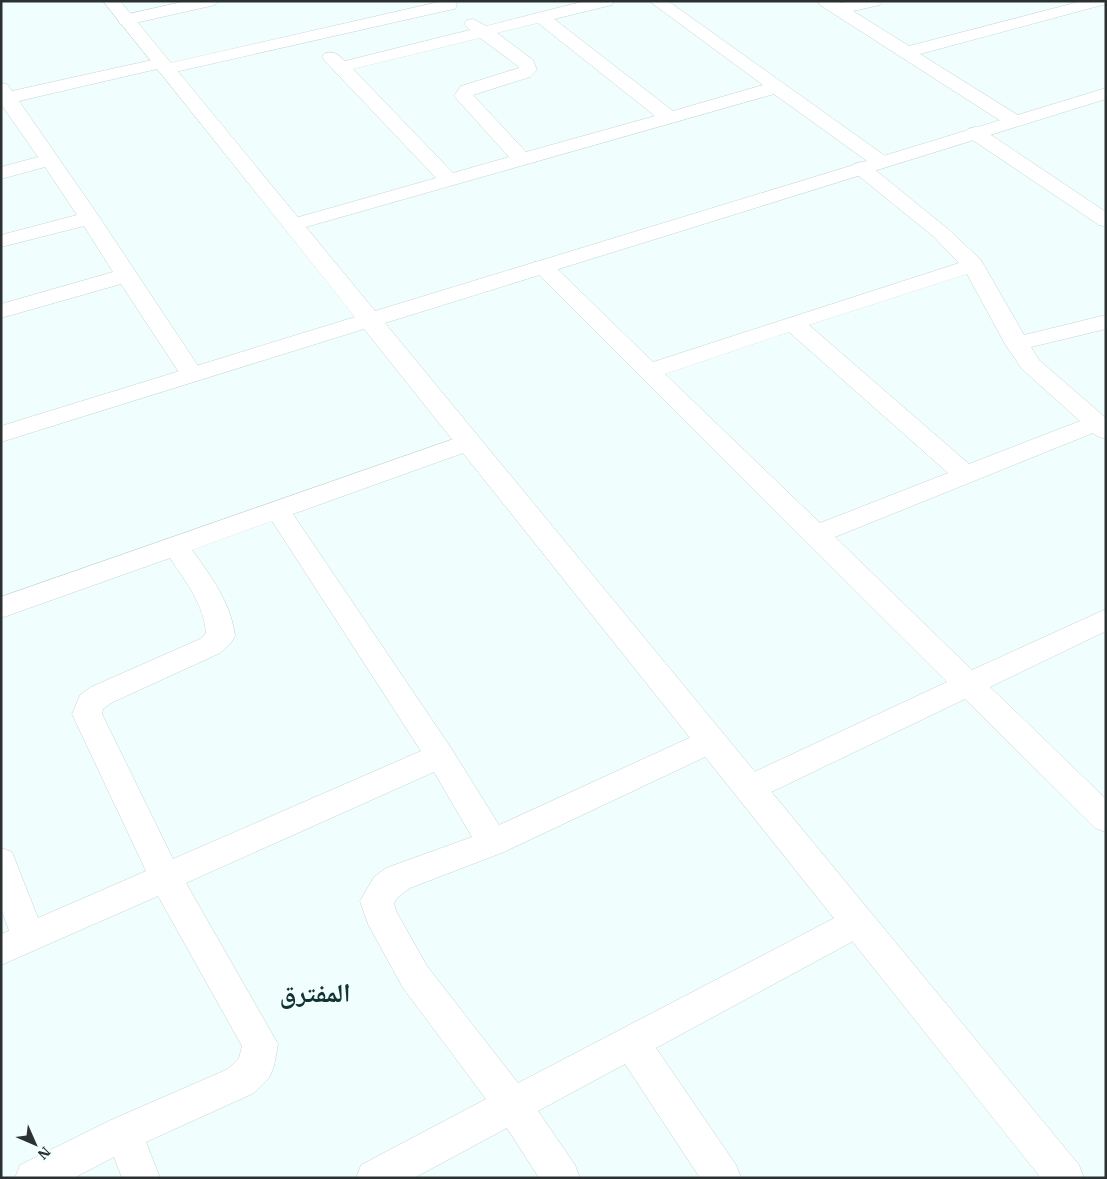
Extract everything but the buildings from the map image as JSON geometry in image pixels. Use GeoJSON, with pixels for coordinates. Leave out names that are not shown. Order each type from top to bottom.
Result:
{"type":"FeatureCollection","features":[{"type":"Feature","properties":{"kind":"street"},"geometry":{"type":"LineString","coordinates":[[111,1],[1065,1178]]}},
{"type":"Feature","properties":{"kind":"street"},"geometry":{"type":"LineString","coordinates":[[126,20],[209,1]]}},
{"type":"Feature","properties":{"kind":"street"},"geometry":{"type":"LineString","coordinates":[[341,67],[606,1]]}},
{"type":"Feature","properties":{"kind":"street"},"geometry":{"type":"LineString","coordinates":[[656,1],[777,88],[871,165],[973,265],[1016,344],[1030,364],[1101,427],[965,474],[815,535]]}},
{"type":"Feature","properties":{"kind":"street"},"geometry":{"type":"LineString","coordinates":[[833,5],[874,1]]}},
{"type":"Feature","properties":{"kind":"street"},"geometry":{"type":"LineString","coordinates":[[906,52],[1098,2],[1106,6]]}},
{"type":"Feature","properties":{"kind":"street"},"geometry":{"type":"LineString","coordinates":[[192,375],[51,160],[3,95],[163,66],[311,36],[447,3],[481,31],[527,64],[528,70],[515,76],[467,90],[463,96],[522,159]]}},
{"type":"Feature","properties":{"kind":"street"},"geometry":{"type":"LineString","coordinates":[[833,5],[1014,121]]}},
{"type":"Feature","properties":{"kind":"street"},"geometry":{"type":"LineString","coordinates":[[541,17],[670,118]]}},
{"type":"Feature","properties":{"kind":"street"},"geometry":{"type":"LineString","coordinates":[[311,36],[449,180]]}},
{"type":"Feature","properties":{"kind":"street"},"geometry":{"type":"LineString","coordinates":[[292,225],[777,88]]}},
{"type":"Feature","properties":{"kind":"street"},"geometry":{"type":"LineString","coordinates":[[1,434],[1106,92]]}},
{"type":"Feature","properties":{"kind":"street"},"geometry":{"type":"LineString","coordinates":[[975,133],[1101,213]]}},
{"type":"Feature","properties":{"kind":"street"},"geometry":{"type":"LineString","coordinates":[[1,173],[51,160]]}},
{"type":"Feature","properties":{"kind":"street"},"geometry":{"type":"LineString","coordinates":[[1,241],[90,218]]}},
{"type":"Feature","properties":{"kind":"street"},"geometry":{"type":"LineString","coordinates":[[648,372],[973,265]]}},
{"type":"Feature","properties":{"kind":"street"},"geometry":{"type":"LineString","coordinates":[[542,267],[1106,818]]}},
{"type":"Feature","properties":{"kind":"street"},"geometry":{"type":"LineString","coordinates":[[1,311],[127,275]]}},
{"type":"Feature","properties":{"kind":"street"},"geometry":{"type":"LineString","coordinates":[[1016,344],[1106,322]]}},
{"type":"Feature","properties":{"kind":"street"},"geometry":{"type":"LineString","coordinates":[[793,323],[965,474]]}},
{"type":"Feature","properties":{"kind":"street"},"geometry":{"type":"LineString","coordinates":[[1,608],[468,442]]}},
{"type":"Feature","properties":{"kind":"street"},"geometry":{"type":"LineString","coordinates":[[277,509],[440,756],[493,843]]}},
{"type":"Feature","properties":{"kind":"street"},"geometry":{"type":"LineString","coordinates":[[34,1178],[124,1133],[241,1081],[256,1066],[260,1044],[165,877],[87,714],[90,703],[100,695],[210,646],[221,636],[221,626],[214,607],[176,545]]}},
{"type":"Feature","properties":{"kind":"street"},"geometry":{"type":"LineString","coordinates":[[750,788],[1106,619]]}},
{"type":"Feature","properties":{"kind":"street"},"geometry":{"type":"LineString","coordinates":[[560,1178],[512,1105],[415,977],[380,914],[377,901],[386,887],[398,878],[493,843],[711,742]]}},
{"type":"Feature","properties":{"kind":"street"},"geometry":{"type":"LineString","coordinates":[[1,862],[15,944],[440,756]]}},
{"type":"Feature","properties":{"kind":"street"},"geometry":{"type":"LineString","coordinates":[[375,1178],[858,922]]}},
{"type":"Feature","properties":{"kind":"street"},"geometry":{"type":"LineString","coordinates":[[631,1042],[722,1178]]}},
{"type":"Feature","properties":{"kind":"street"},"geometry":{"type":"LineString","coordinates":[[124,1133],[141,1178]]}},
{"type":"Feature","properties":{"kind":"district","name":"المفترق"},"geometry":{"type":"Point","coordinates":[315,992]}}]}
